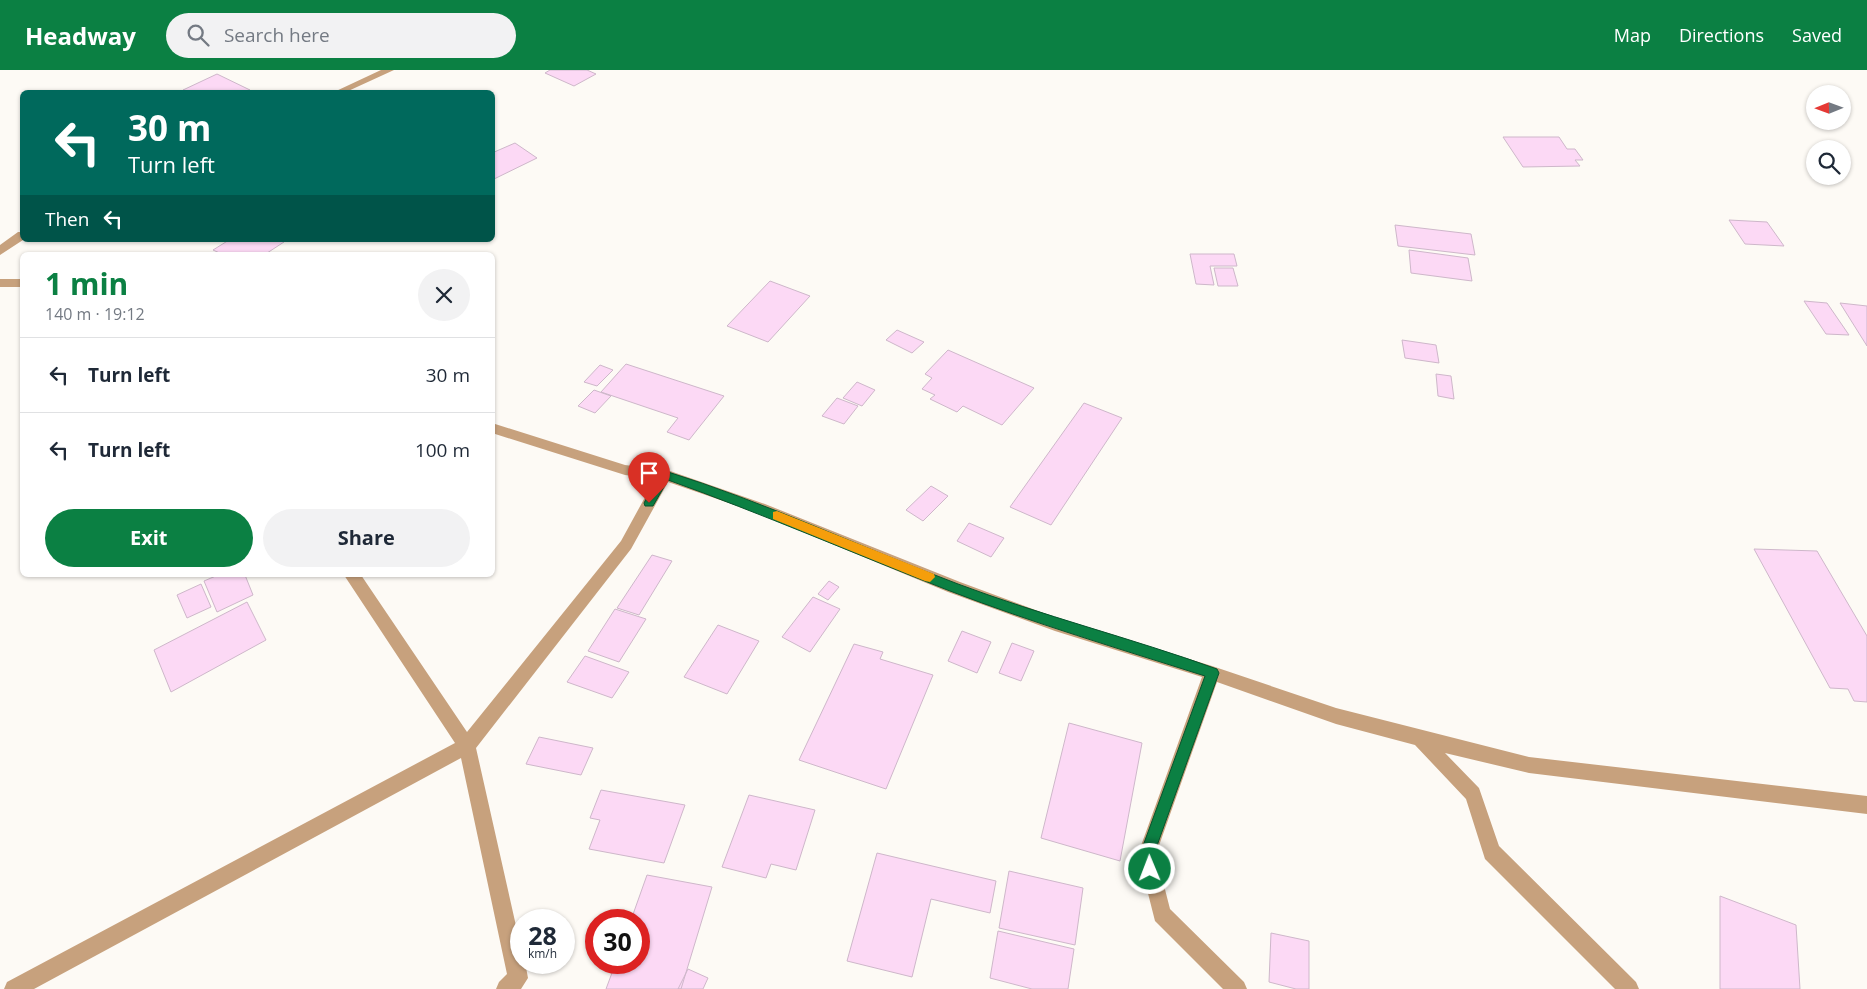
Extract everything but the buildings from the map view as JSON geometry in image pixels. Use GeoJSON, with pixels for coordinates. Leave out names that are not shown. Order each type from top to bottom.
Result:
{"type":"FeatureCollection","features":[{"type":"Feature","properties":{"kind":"street"},"geometry":{"type":"LineString","coordinates":[[344,90],[389,70]]}},
{"type":"Feature","properties":{"kind":"street"},"geometry":{"type":"LineString","coordinates":[[0,251],[20,236]]}},
{"type":"Feature","properties":{"kind":"street"},"geometry":{"type":"LineString","coordinates":[[0,283],[20,284]]}},
{"type":"Feature","properties":{"kind":"street"},"geometry":{"type":"LineString","coordinates":[[495,429],[625,470],[665,475],[760,508],[954,587],[1025,613],[1212,673],[1336,716],[1420,739],[1529,765],[1867,805]]}},
{"type":"Feature","properties":{"kind":"street"},"geometry":{"type":"LineString","coordinates":[[14,989],[467,746],[626,545],[665,475]]}},
{"type":"Feature","properties":{"kind":"street"},"geometry":{"type":"LineString","coordinates":[[353,577],[467,746],[515,985]]}},
{"type":"Feature","properties":{"kind":"street"},"geometry":{"type":"LineString","coordinates":[[1212,673],[1147,854],[1162,914],[1237,989]]}},
{"type":"Feature","properties":{"kind":"street"},"geometry":{"type":"LineString","coordinates":[[1420,739],[1473,794],[1492,852],[1629,989]]}},
{"type":"Feature","properties":{"kind":"slow traffic"},"geometry":{"type":"LineString","coordinates":[[777,515],[930,577]]}},
{"type":"Feature","properties":{"kind":"route"},"geometry":{"type":"LineString","coordinates":[[649,503],[665,475],[760,508],[954,587],[1025,613],[1116,644],[1212,673],[1147,854],[1150,869]]}}]}
